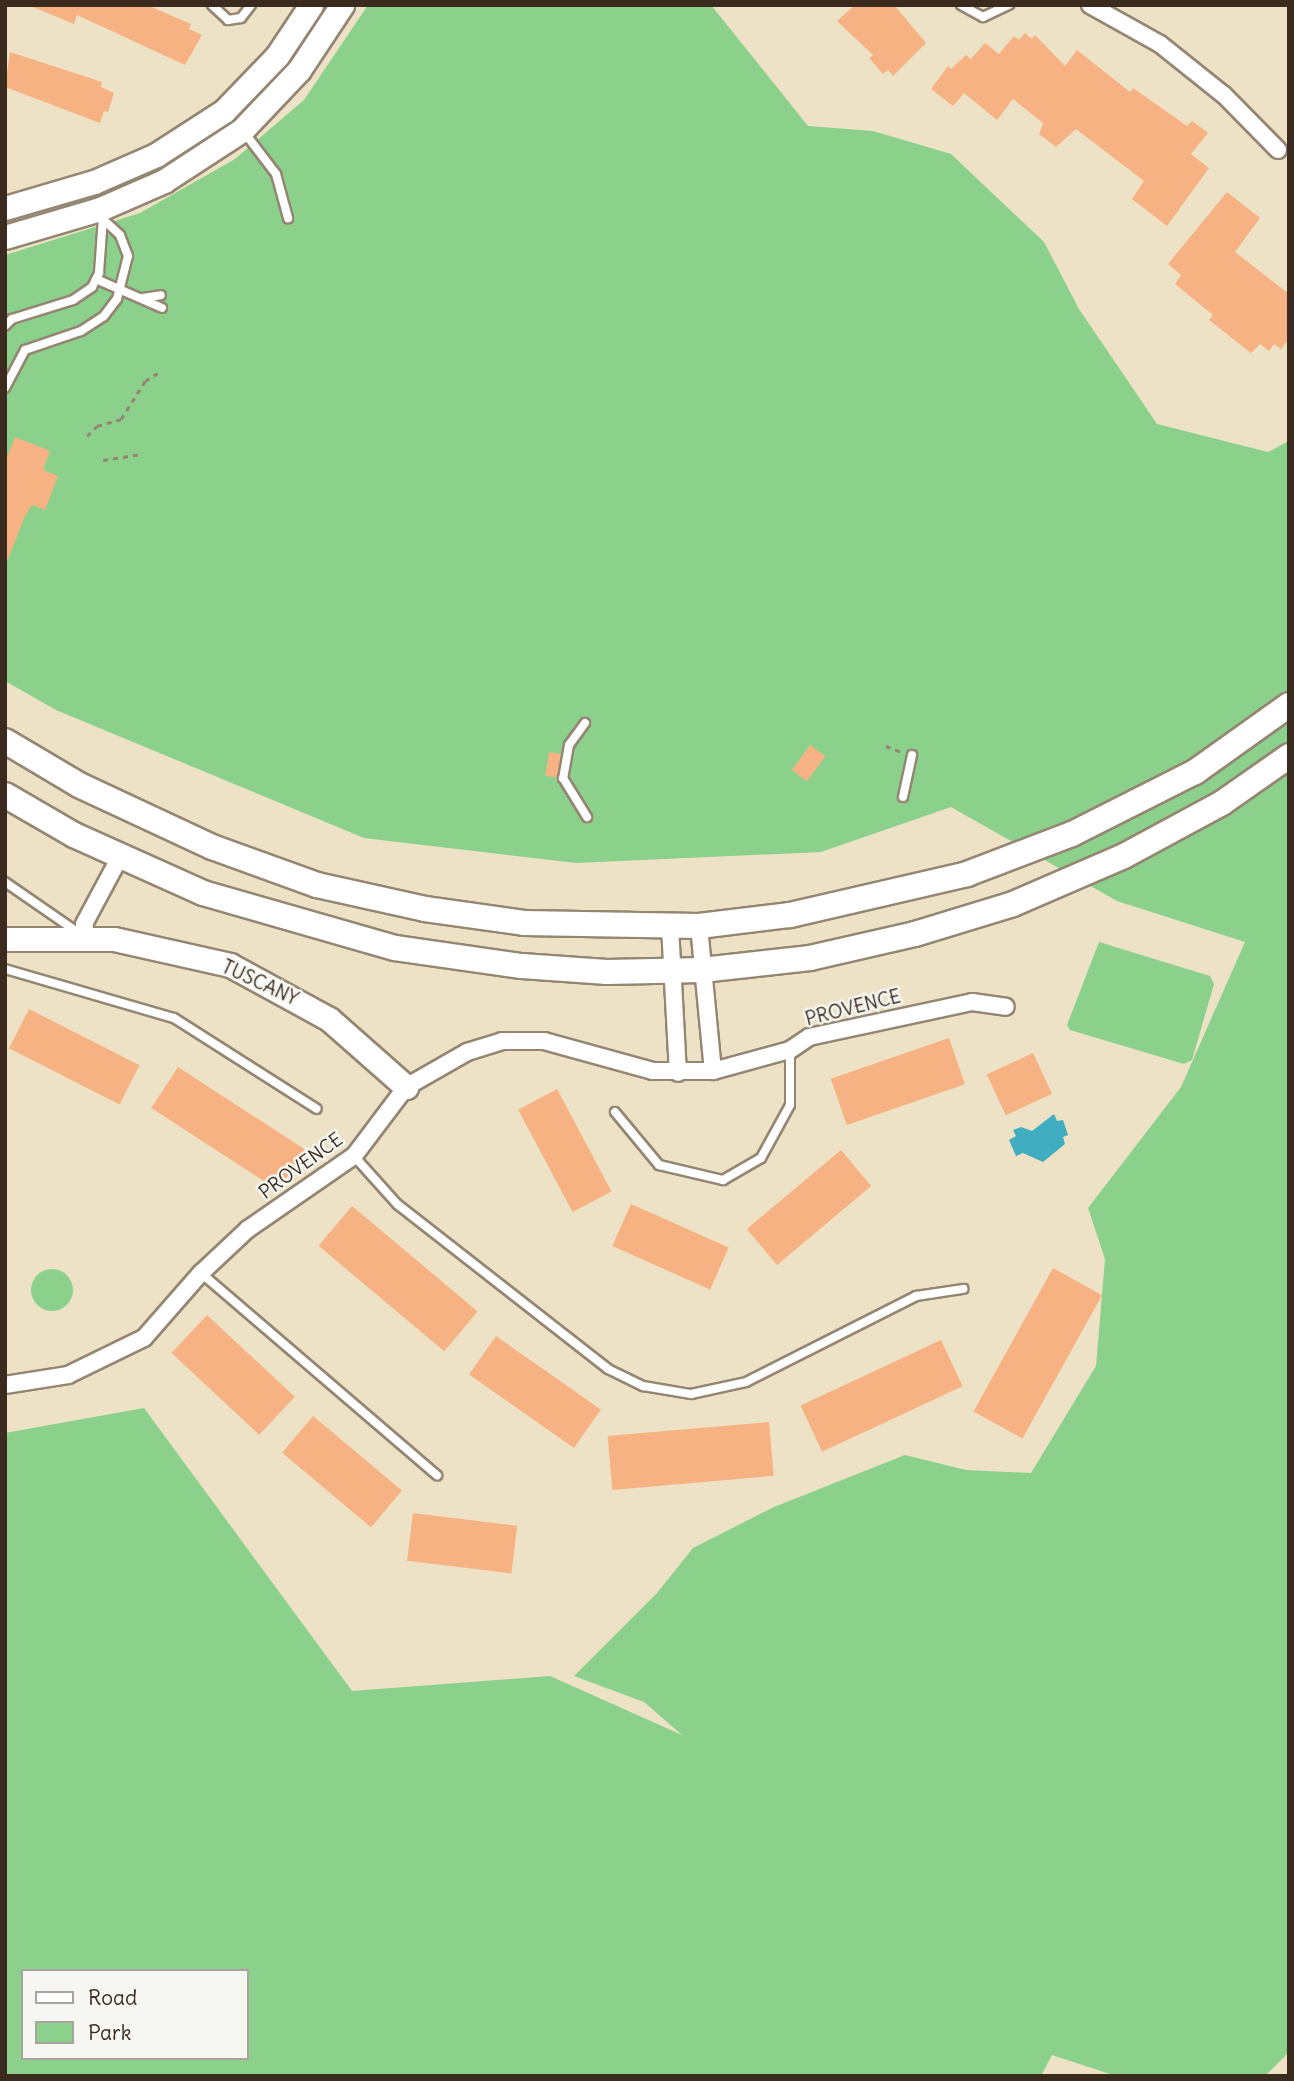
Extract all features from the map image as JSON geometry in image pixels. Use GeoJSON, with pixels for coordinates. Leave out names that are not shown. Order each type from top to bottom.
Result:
{"type":"FeatureCollection","features":[{"type":"Feature","properties":{"kind":"main road"},"geometry":{"type":"LineString","coordinates":[[5,741],[79,785],[212,847],[317,885],[425,909],[524,923],[699,926],[802,913],[914,890],[981,869],[1072,834],[1195,772],[1289,705]]}},
{"type":"Feature","properties":{"kind":"main road"},"geometry":{"type":"LineString","coordinates":[[5,795],[121,855],[203,893],[395,948],[487,963],[607,972],[702,970],[810,958],[915,934],[1013,904],[1136,850],[1222,803],[1289,756]]}},
{"type":"Feature","properties":{"kind":"street"},"geometry":{"type":"LineString","coordinates":[[5,208],[94,182],[156,155],[224,111],[277,56],[311,5]]}},
{"type":"Feature","properties":{"kind":"street"},"geometry":{"type":"LineString","coordinates":[[5,237],[102,214],[164,181],[242,130],[299,70],[342,5]]}},
{"type":"Feature","properties":{"kind":"street"},"geometry":{"type":"LineString","coordinates":[[1090,5],[1160,44],[1224,95],[1283,148]]}},
{"type":"Feature","properties":{"kind":"street"},"geometry":{"type":"LineString","coordinates":[[94,182],[102,214]]}},
{"type":"Feature","properties":{"kind":"street"},"geometry":{"type":"LineString","coordinates":[[87,939],[84,924],[121,855]]}},
{"type":"Feature","properties":{"kind":"street"},"geometry":{"type":"LineString","coordinates":[[670,926],[678,1073]]}},
{"type":"Feature","properties":{"kind":"street"},"geometry":{"type":"LineString","coordinates":[[699,926],[713,1071]]}},
{"type":"Feature","properties":{"kind":"street","name":"TUSCANY"},"geometry":{"type":"LineString","coordinates":[[5,939],[114,939],[230,965],[329,1019],[405,1087]]}},
{"type":"Feature","properties":{"kind":"street","name":"PROVENCE"},"geometry":{"type":"LineString","coordinates":[[5,1385],[68,1375],[107,1360],[144,1338],[201,1273],[248,1229],[354,1156],[405,1087],[467,1052],[502,1041],[544,1041],[609,1060],[678,1073],[713,1071],[790,1050],[809,1037],[972,1002],[1006,1007]]}},
{"type":"Feature","properties":{"kind":"lane"},"geometry":{"type":"LineString","coordinates":[[212,5],[228,20],[241,18],[251,5]]}},
{"type":"Feature","properties":{"kind":"lane"},"geometry":{"type":"LineString","coordinates":[[961,5],[983,18],[1009,5]]}},
{"type":"Feature","properties":{"kind":"lane"},"geometry":{"type":"LineString","coordinates":[[242,130],[276,174],[288,218]]}},
{"type":"Feature","properties":{"kind":"lane"},"geometry":{"type":"LineString","coordinates":[[5,326],[12,319],[73,300],[96,279],[102,214]]}},
{"type":"Feature","properties":{"kind":"lane"},"geometry":{"type":"LineString","coordinates":[[5,388],[25,350],[81,331],[104,316],[121,289],[128,256],[120,235],[102,214]]}},
{"type":"Feature","properties":{"kind":"lane"},"geometry":{"type":"LineString","coordinates":[[96,279],[143,298],[161,295]]}},
{"type":"Feature","properties":{"kind":"lane"},"geometry":{"type":"LineString","coordinates":[[143,298],[147,305],[162,308]]}},
{"type":"Feature","properties":{"kind":"lane"},"geometry":{"type":"LineString","coordinates":[[585,723],[569,744],[563,778],[587,817]]}},
{"type":"Feature","properties":{"kind":"lane"},"geometry":{"type":"LineString","coordinates":[[903,797],[912,755]]}},
{"type":"Feature","properties":{"kind":"lane"},"geometry":{"type":"LineString","coordinates":[[5,882],[87,939]]}},
{"type":"Feature","properties":{"kind":"lane"},"geometry":{"type":"LineString","coordinates":[[5,969],[174,1018],[317,1109]]}},
{"type":"Feature","properties":{"kind":"lane"},"geometry":{"type":"LineString","coordinates":[[615,1112],[659,1165],[723,1180],[761,1158],[790,1105],[790,1050]]}},
{"type":"Feature","properties":{"kind":"lane"},"geometry":{"type":"LineString","coordinates":[[354,1156],[397,1204],[608,1369],[643,1386],[691,1394],[746,1382],[916,1296],[962,1289]]}},
{"type":"Feature","properties":{"kind":"lane"},"geometry":{"type":"LineString","coordinates":[[201,1273],[437,1475]]}},
{"type":"Feature","properties":{"kind":"path"},"geometry":{"type":"LineString","coordinates":[[88,436],[97,426],[121,419],[145,381],[161,371]]}},
{"type":"Feature","properties":{"kind":"path"},"geometry":{"type":"LineString","coordinates":[[103,460],[142,454]]}},
{"type":"Feature","properties":{"kind":"path"},"geometry":{"type":"LineString","coordinates":[[887,746],[901,751]]}},
{"type":"Feature","properties":{"kind":"green space"},"geometry":{"type":"Polygon","coordinates":[[[368,5],[711,5],[808,126],[873,131],[951,154],[1044,242],[1079,309],[1157,424],[1268,452],[1289,441],[1289,2052],[1265,2076],[1116,2076],[1052,2055],[1041,2076],[5,2076],[5,1433],[144,1408],[352,1691],[550,1676],[682,1735],[644,1702],[574,1676],[657,1593],[693,1548],[774,1507],[905,1455],[966,1470],[1031,1473],[1096,1366],[1105,1259],[1088,1208],[1181,1087],[1245,942],[1117,901],[951,807],[821,852],[576,863],[364,838],[56,710],[5,681],[5,255],[140,213],[235,159],[304,100],[368,5]]]}},
{"type":"Feature","properties":{"kind":"green space"},"geometry":{"type":"Polygon","coordinates":[[[1099,942],[1210,976],[1214,984],[1192,1060],[1184,1064],[1070,1030],[1067,1025],[1099,942]]]}},
{"type":"Feature","properties":{"kind":"green space"},"geometry":{"type":"Polygon","coordinates":[[[52,1269],[67,1275],[73,1290],[67,1305],[52,1311],[37,1305],[31,1290],[37,1275],[52,1269]]]}},
{"type":"Feature","properties":{"kind":"water"},"geometry":{"type":"Polygon","coordinates":[[[1054,1114],[1057,1121],[1063,1120],[1068,1135],[1063,1137],[1065,1144],[1043,1162],[1023,1153],[1016,1156],[1009,1140],[1016,1136],[1013,1130],[1021,1127],[1032,1131],[1054,1114]]]}},
{"type":"Feature","properties":{"kind":"building"},"geometry":{"type":"Polygon","coordinates":[[[28,5],[147,5],[191,24],[189,29],[202,35],[185,65],[77,15],[74,24],[28,5]]]}},
{"type":"Feature","properties":{"kind":"building"},"geometry":{"type":"Polygon","coordinates":[[[855,5],[894,5],[926,43],[893,76],[888,70],[883,74],[869,58],[873,55],[837,21],[855,5]]]}},
{"type":"Feature","properties":{"kind":"building"},"geometry":{"type":"Polygon","coordinates":[[[1025,33],[1032,39],[1035,35],[1065,66],[1077,50],[1130,92],[1133,88],[1187,126],[1192,121],[1208,133],[1191,154],[1209,168],[1167,226],[1132,199],[1144,181],[1076,129],[1056,147],[1039,134],[1043,123],[1013,99],[997,120],[964,93],[953,106],[931,89],[948,66],[951,69],[966,55],[971,59],[985,43],[999,54],[1014,36],[1019,40],[1025,33]]]}},
{"type":"Feature","properties":{"kind":"building"},"geometry":{"type":"Polygon","coordinates":[[[10,52],[102,82],[101,87],[114,93],[108,112],[104,111],[100,123],[5,87],[10,52]]]}},
{"type":"Feature","properties":{"kind":"building"},"geometry":{"type":"Polygon","coordinates":[[[1227,192],[1260,218],[1235,252],[1289,294],[1289,339],[1281,349],[1274,344],[1269,351],[1260,344],[1251,353],[1209,320],[1213,315],[1175,284],[1181,275],[1168,264],[1227,192]]]}},
{"type":"Feature","properties":{"kind":"building"},"geometry":{"type":"Polygon","coordinates":[[[15,437],[50,451],[43,470],[58,476],[45,510],[32,505],[25,516],[6,564],[5,462],[15,437]]]}},
{"type":"Feature","properties":{"kind":"building"},"geometry":{"type":"Polygon","coordinates":[[[810,745],[825,756],[807,781],[792,770],[810,745]]]}},
{"type":"Feature","properties":{"kind":"building"},"geometry":{"type":"Polygon","coordinates":[[[549,752],[561,754],[557,778],[545,776],[549,752]]]}},
{"type":"Feature","properties":{"kind":"building"},"geometry":{"type":"Polygon","coordinates":[[[29,1009],[139,1065],[120,1104],[9,1048],[29,1009]]]}},
{"type":"Feature","properties":{"kind":"building"},"geometry":{"type":"Polygon","coordinates":[[[949,1038],[965,1084],[847,1125],[831,1079],[949,1038]]]}},
{"type":"Feature","properties":{"kind":"building"},"geometry":{"type":"Polygon","coordinates":[[[1033,1053],[1052,1094],[1006,1115],[987,1075],[1033,1053]]]}},
{"type":"Feature","properties":{"kind":"building"},"geometry":{"type":"Polygon","coordinates":[[[178,1067],[305,1149],[278,1190],[151,1108],[178,1067]]]}},
{"type":"Feature","properties":{"kind":"building"},"geometry":{"type":"Polygon","coordinates":[[[557,1089],[611,1191],[573,1212],[518,1110],[557,1089]]]}},
{"type":"Feature","properties":{"kind":"building"},"geometry":{"type":"Polygon","coordinates":[[[841,1150],[871,1186],[777,1265],[747,1229],[841,1150]]]}},
{"type":"Feature","properties":{"kind":"building"},"geometry":{"type":"Polygon","coordinates":[[[631,1204],[729,1248],[710,1290],[612,1246],[631,1204]]]}},
{"type":"Feature","properties":{"kind":"building"},"geometry":{"type":"Polygon","coordinates":[[[352,1206],[478,1311],[444,1351],[319,1246],[352,1206]]]}},
{"type":"Feature","properties":{"kind":"building"},"geometry":{"type":"Polygon","coordinates":[[[1053,1268],[1102,1295],[1022,1439],[973,1411],[1053,1268]]]}},
{"type":"Feature","properties":{"kind":"building"},"geometry":{"type":"Polygon","coordinates":[[[207,1315],[295,1397],[259,1435],[172,1353],[207,1315]]]}},
{"type":"Feature","properties":{"kind":"building"},"geometry":{"type":"Polygon","coordinates":[[[496,1336],[601,1409],[574,1448],[469,1375],[496,1336]]]}},
{"type":"Feature","properties":{"kind":"building"},"geometry":{"type":"Polygon","coordinates":[[[941,1340],[963,1386],[822,1452],[801,1406],[941,1340]]]}},
{"type":"Feature","properties":{"kind":"building"},"geometry":{"type":"Polygon","coordinates":[[[313,1416],[402,1491],[371,1527],[282,1453],[313,1416]]]}},
{"type":"Feature","properties":{"kind":"building"},"geometry":{"type":"Polygon","coordinates":[[[769,1422],[774,1476],[612,1490],[608,1436],[769,1422]]]}},
{"type":"Feature","properties":{"kind":"building"},"geometry":{"type":"Polygon","coordinates":[[[413,1513],[517,1526],[511,1573],[407,1561],[413,1513]]]}}]}
